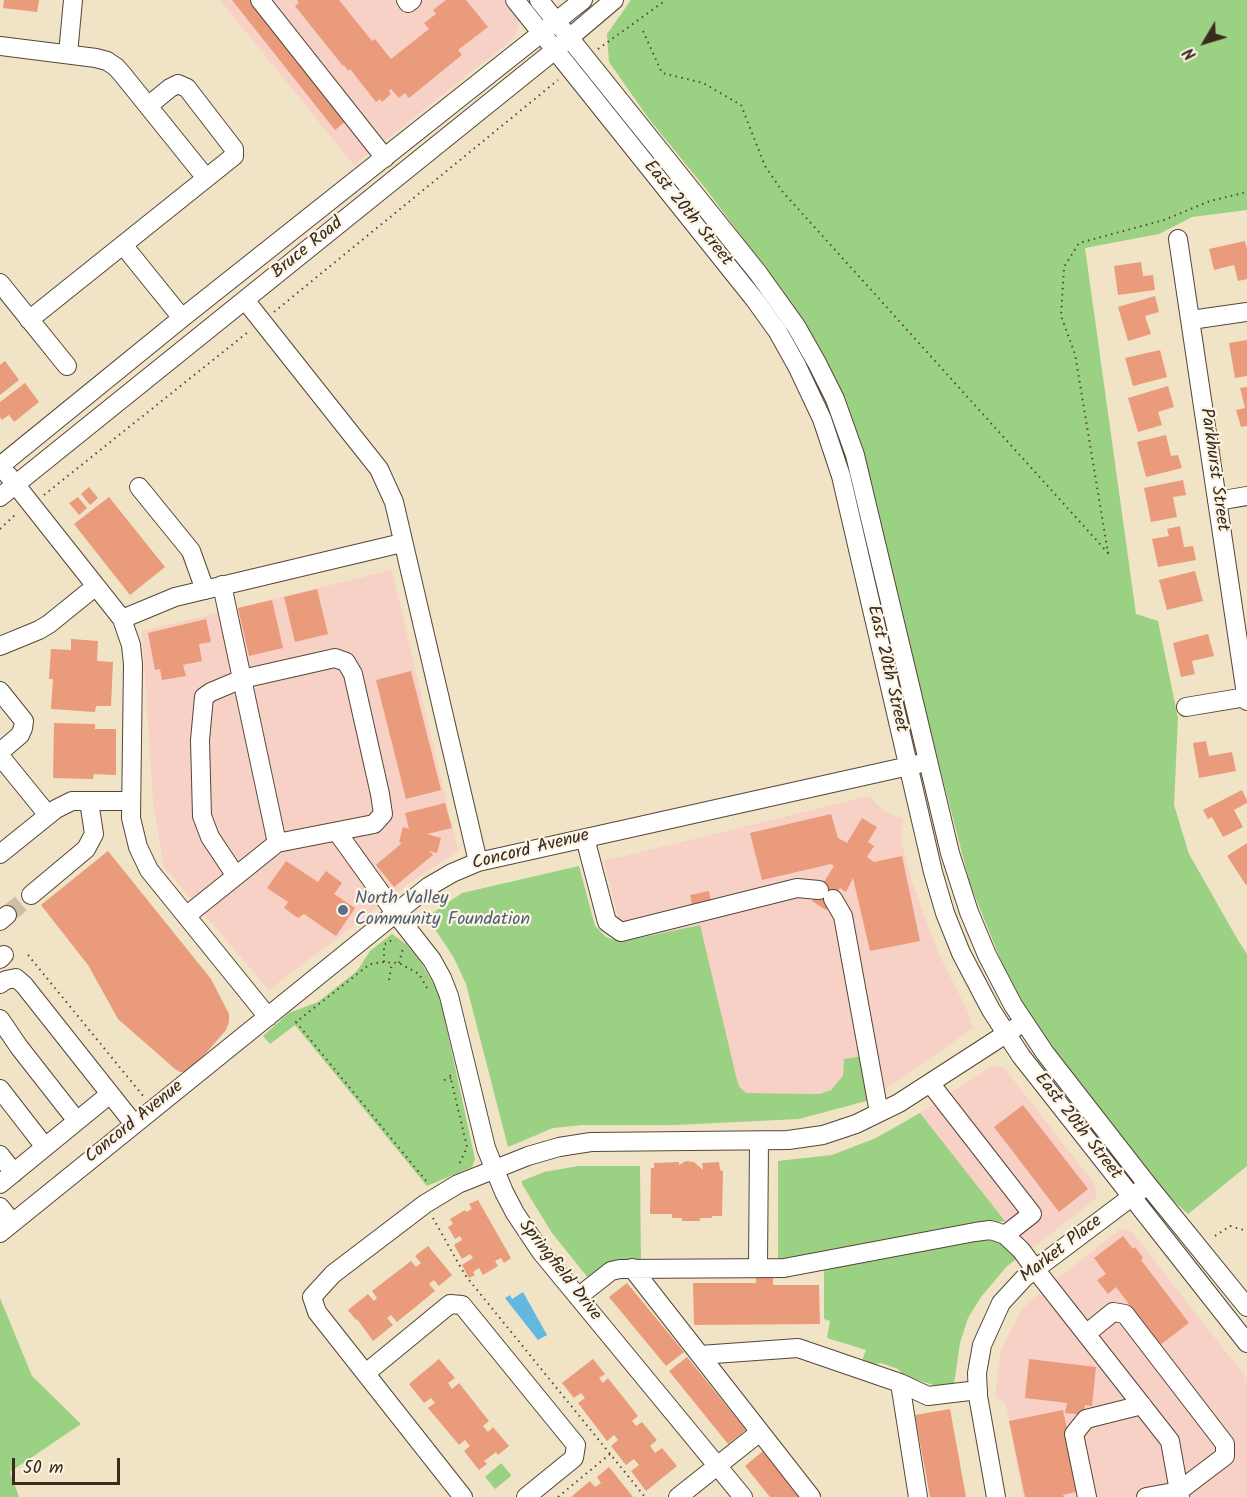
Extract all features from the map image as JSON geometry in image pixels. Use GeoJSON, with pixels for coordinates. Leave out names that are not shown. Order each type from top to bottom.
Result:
{"type":"FeatureCollection","features":[{"type":"Feature","properties":{"kind":"street"},"geometry":{"type":"LineString","coordinates":[[68,54],[73,0]]}},
{"type":"Feature","properties":{"kind":"street"},"geometry":{"type":"LineString","coordinates":[[261,0],[385,158]]}},
{"type":"Feature","properties":{"kind":"street"},"geometry":{"type":"LineString","coordinates":[[406,0],[408,3],[412,0]]}},
{"type":"Feature","properties":{"kind":"street","name":"East 20th Street"},"geometry":{"type":"LineString","coordinates":[[515,0],[755,300],[778,332],[806,384],[829,437],[841,476],[933,872],[945,913],[970,972],[1006,1035],[1021,1056],[1137,1192],[1176,1233],[1193,1240]]}},
{"type":"Feature","properties":{"kind":"street","name":"East 20th Street"},"geometry":{"type":"LineString","coordinates":[[539,0],[773,292],[796,326],[827,382],[855,454],[950,853],[969,912],[994,970],[1024,1023],[1065,1079],[1247,1307]]}},
{"type":"Feature","properties":{"kind":"street","name":"Bruce Road"},"geometry":{"type":"LineString","coordinates":[[0,465],[583,0]]}},
{"type":"Feature","properties":{"kind":"street","name":"Bruce Road"},"geometry":{"type":"LineString","coordinates":[[0,497],[570,38],[614,0]]}},
{"type":"Feature","properties":{"kind":"street"},"geometry":{"type":"LineString","coordinates":[[0,46],[107,61],[123,75],[206,178]]}},
{"type":"Feature","properties":{"kind":"street"},"geometry":{"type":"LineString","coordinates":[[29,320],[234,156],[234,149],[187,88],[178,84],[148,106]]}},
{"type":"Feature","properties":{"kind":"street","name":"Parkhurst Street"},"geometry":{"type":"LineString","coordinates":[[1178,239],[1246,699]]}},
{"type":"Feature","properties":{"kind":"street"},"geometry":{"type":"LineString","coordinates":[[123,245],[182,318]]}},
{"type":"Feature","properties":{"kind":"street"},"geometry":{"type":"LineString","coordinates":[[0,283],[67,366]]}},
{"type":"Feature","properties":{"kind":"street"},"geometry":{"type":"LineString","coordinates":[[245,300],[379,469],[394,502],[478,862]]}},
{"type":"Feature","properties":{"kind":"street"},"geometry":{"type":"LineString","coordinates":[[1191,320],[1247,312]]}},
{"type":"Feature","properties":{"kind":"street"},"geometry":{"type":"LineString","coordinates":[[0,465],[122,619],[131,645],[133,664],[131,818],[138,847],[149,870],[268,1017]]}},
{"type":"Feature","properties":{"kind":"street"},"geometry":{"type":"LineString","coordinates":[[139,488],[191,551],[213,587],[242,679],[277,843]]}},
{"type":"Feature","properties":{"kind":"street"},"geometry":{"type":"LineString","coordinates":[[1217,501],[1247,496]]}},
{"type":"Feature","properties":{"kind":"street"},"geometry":{"type":"LineString","coordinates":[[122,619],[175,597],[402,543]]}},
{"type":"Feature","properties":{"kind":"street"},"geometry":{"type":"LineString","coordinates":[[0,646],[49,624],[96,586]]}},
{"type":"Feature","properties":{"kind":"street"},"geometry":{"type":"LineString","coordinates":[[186,916],[236,876],[277,843],[374,824],[383,814],[353,674],[345,662],[335,658],[242,679],[204,697],[200,740],[202,816],[210,837],[236,876]]}},
{"type":"Feature","properties":{"kind":"street"},"geometry":{"type":"LineString","coordinates":[[0,690],[24,721],[20,735],[0,754],[48,815]]}},
{"type":"Feature","properties":{"kind":"street"},"geometry":{"type":"LineString","coordinates":[[1185,708],[1246,699]]}},
{"type":"Feature","properties":{"kind":"street","name":"Concord Avenue"},"geometry":{"type":"LineString","coordinates":[[6,1228],[428,887],[452,873],[478,862],[928,762]]}},
{"type":"Feature","properties":{"kind":"street"},"geometry":{"type":"LineString","coordinates":[[0,854],[56,809],[72,801],[131,801]]}},
{"type":"Feature","properties":{"kind":"street"},"geometry":{"type":"LineString","coordinates":[[31,895],[86,849],[94,834],[89,801]]}},
{"type":"Feature","properties":{"kind":"street","name":"Springfield Drive"},"geometry":{"type":"LineString","coordinates":[[337,832],[432,960],[446,987],[480,1126],[494,1169],[527,1233],[743,1497]]}},
{"type":"Feature","properties":{"kind":"street"},"geometry":{"type":"LineString","coordinates":[[585,838],[607,922],[621,932],[797,888],[826,894],[843,916],[879,1113]]}},
{"type":"Feature","properties":{"kind":"street"},"geometry":{"type":"LineString","coordinates":[[0,984],[16,978],[24,985],[134,1124]]}},
{"type":"Feature","properties":{"kind":"street"},"geometry":{"type":"LineString","coordinates":[[0,1019],[77,1121]]}},
{"type":"Feature","properties":{"kind":"street"},"geometry":{"type":"LineString","coordinates":[[463,1497],[316,1312],[312,1297],[333,1275],[425,1204],[458,1184],[543,1150],[591,1142],[759,1141],[823,1135],[856,1124],[899,1103],[1024,1023]]}},
{"type":"Feature","properties":{"kind":"street"},"geometry":{"type":"LineString","coordinates":[[930,1083],[1032,1214],[1005,1235]]}},
{"type":"Feature","properties":{"kind":"street"},"geometry":{"type":"LineString","coordinates":[[0,1089],[45,1147]]}},
{"type":"Feature","properties":{"kind":"street"},"geometry":{"type":"LineString","coordinates":[[0,1184],[110,1094]]}},
{"type":"Feature","properties":{"kind":"street"},"geometry":{"type":"LineString","coordinates":[[758,1268],[759,1141]]}},
{"type":"Feature","properties":{"kind":"street"},"geometry":{"type":"LineString","coordinates":[[0,1155],[14,1173]]}},
{"type":"Feature","properties":{"kind":"street","name":"East 20th Street"},"geometry":{"type":"LineString","coordinates":[[1137,1192],[1247,1343]]}},
{"type":"Feature","properties":{"kind":"street","name":"Market Place"},"geometry":{"type":"LineString","coordinates":[[996,1497],[977,1373],[982,1345],[1001,1303],[1025,1277],[1137,1192]]}},
{"type":"Feature","properties":{"kind":"street"},"geometry":{"type":"LineString","coordinates":[[0,1207],[6,1228]]}},
{"type":"Feature","properties":{"kind":"street"},"geometry":{"type":"LineString","coordinates":[[578,1297],[611,1271],[620,1269],[784,1268],[990,1230],[1005,1235],[1021,1250],[1170,1441],[1180,1494]]}},
{"type":"Feature","properties":{"kind":"street"},"geometry":{"type":"LineString","coordinates":[[632,1268],[811,1497]]}},
{"type":"Feature","properties":{"kind":"street"},"geometry":{"type":"LineString","coordinates":[[366,1373],[450,1304],[462,1305],[576,1445],[574,1458],[526,1497]]}},
{"type":"Feature","properties":{"kind":"street"},"geometry":{"type":"LineString","coordinates":[[1086,1334],[1113,1312],[1125,1314],[1226,1444],[1225,1456],[1180,1494],[1146,1497]]}},
{"type":"Feature","properties":{"kind":"street"},"geometry":{"type":"LineString","coordinates":[[700,1355],[798,1348],[928,1395],[978,1390]]}},
{"type":"Feature","properties":{"kind":"street"},"geometry":{"type":"LineString","coordinates":[[900,1383],[918,1497]]}},
{"type":"Feature","properties":{"kind":"street"},"geometry":{"type":"LineString","coordinates":[[1087,1497],[1074,1434],[1086,1419],[1142,1405]]}},
{"type":"Feature","properties":{"kind":"street"},"geometry":{"type":"LineString","coordinates":[[678,1497],[760,1432]]}},
{"type":"Feature","properties":{"kind":"path"},"geometry":{"type":"LineString","coordinates":[[585,57],[666,0]]}},
{"type":"Feature","properties":{"kind":"path"},"geometry":{"type":"LineString","coordinates":[[643,31],[662,73],[703,83],[741,105],[765,166],[782,191],[1108,553],[1075,354],[1061,316],[1064,267],[1079,243],[1164,220],[1210,201],[1247,192]]}},
{"type":"Feature","properties":{"kind":"path"},"geometry":{"type":"LineString","coordinates":[[0,529],[29,502],[48,493],[570,70]]}},
{"type":"Feature","properties":{"kind":"path"},"geometry":{"type":"LineString","coordinates":[[384,963],[384,945],[390,941],[398,941]]}},
{"type":"Feature","properties":{"kind":"path"},"geometry":{"type":"LineString","coordinates":[[399,963],[403,947]]}},
{"type":"Feature","properties":{"kind":"path"},"geometry":{"type":"LineString","coordinates":[[28,955],[146,1099]]}},
{"type":"Feature","properties":{"kind":"path"},"geometry":{"type":"LineString","coordinates":[[389,980],[392,963]]}},
{"type":"Feature","properties":{"kind":"path"},"geometry":{"type":"LineString","coordinates":[[431,994],[419,974],[399,963],[370,964],[296,1022],[427,1182],[437,1177]]}},
{"type":"Feature","properties":{"kind":"path"},"geometry":{"type":"LineString","coordinates":[[448,1067],[470,1152]]}},
{"type":"Feature","properties":{"kind":"path"},"geometry":{"type":"LineString","coordinates":[[444,1080],[451,1078]]}},
{"type":"Feature","properties":{"kind":"path"},"geometry":{"type":"LineString","coordinates":[[458,1167],[467,1147]]}},
{"type":"Feature","properties":{"kind":"path"},"geometry":{"type":"LineString","coordinates":[[433,1218],[465,1275],[645,1497]]}},
{"type":"Feature","properties":{"kind":"path"},"geometry":{"type":"LineString","coordinates":[[1215,1236],[1230,1226],[1247,1231]]}},
{"type":"Feature","properties":{"kind":"path"},"geometry":{"type":"LineString","coordinates":[[558,1497],[610,1454]]}},
{"type":"Feature","properties":{"kind":"shaded area"},"geometry":{"type":"Polygon","coordinates":[[[220,0],[505,0],[518,17],[519,27],[513,39],[354,165],[220,0]]]}},
{"type":"Feature","properties":{"kind":"shaded area"},"geometry":{"type":"Polygon","coordinates":[[[392,570],[458,851],[415,879],[269,990],[164,867],[153,801],[142,631],[392,570]]]}},
{"type":"Feature","properties":{"kind":"shaded area"},"geometry":{"type":"Polygon","coordinates":[[[869,796],[885,812],[903,819],[901,840],[912,882],[937,950],[969,1014],[973,1028],[870,1100],[843,1076],[831,1090],[819,1094],[746,1093],[739,1086],[736,1076],[699,925],[624,941],[604,861],[869,796]]]}},
{"type":"Feature","properties":{"kind":"shaded area"},"geometry":{"type":"Polygon","coordinates":[[[994,1065],[1004,1068],[1093,1182],[1097,1192],[1096,1198],[1029,1251],[920,1113],[994,1065]]]}},
{"type":"Feature","properties":{"kind":"shaded area"},"geometry":{"type":"Polygon","coordinates":[[[1120,1229],[1127,1229],[1133,1233],[1247,1379],[1247,1497],[1023,1497],[1006,1404],[995,1397],[1001,1350],[1023,1308],[1120,1229]]]}},
{"type":"Feature","properties":{"kind":"green space"},"geometry":{"type":"Polygon","coordinates":[[[631,0],[1247,0],[1247,210],[1192,217],[1159,234],[1085,248],[1136,614],[1158,621],[1178,718],[1174,805],[1189,854],[1247,954],[1247,1166],[1188,1214],[1165,1193],[1039,1030],[1008,978],[970,884],[846,405],[799,314],[706,189],[649,119],[609,62],[607,34],[631,0]]]}},
{"type":"Feature","properties":{"kind":"green space"},"geometry":{"type":"Polygon","coordinates":[[[579,866],[595,926],[606,937],[620,942],[700,925],[736,1076],[739,1086],[746,1093],[819,1094],[831,1090],[843,1076],[844,1059],[863,1056],[870,1100],[799,1119],[675,1125],[582,1125],[553,1128],[508,1147],[466,984],[454,958],[427,917],[462,893],[579,866]]]}},
{"type":"Feature","properties":{"kind":"green space"},"geometry":{"type":"Polygon","coordinates":[[[392,934],[406,944],[420,961],[439,993],[475,1159],[472,1167],[427,1186],[295,1025],[270,1044],[263,1036],[289,1013],[318,1002],[357,971],[370,951],[392,934]]]}},
{"type":"Feature","properties":{"kind":"green space"},"geometry":{"type":"Polygon","coordinates":[[[920,1113],[1005,1221],[778,1260],[778,1161],[832,1155],[876,1138],[920,1113]]]}},
{"type":"Feature","properties":{"kind":"green space"},"geometry":{"type":"Polygon","coordinates":[[[578,1166],[640,1166],[641,1264],[607,1263],[589,1279],[552,1233],[522,1184],[522,1181],[544,1172],[578,1166]]]}},
{"type":"Feature","properties":{"kind":"green space"},"geometry":{"type":"Polygon","coordinates":[[[983,1238],[1006,1244],[1018,1258],[1007,1266],[981,1297],[968,1318],[960,1343],[954,1384],[940,1387],[905,1376],[898,1369],[881,1363],[872,1365],[861,1363],[866,1350],[827,1338],[830,1321],[824,1319],[824,1267],[983,1238]]]}},
{"type":"Feature","properties":{"kind":"green space"},"geometry":{"type":"Polygon","coordinates":[[[0,1298],[32,1376],[81,1424],[10,1472],[19,1497],[0,1497],[0,1298]]]}},
{"type":"Feature","properties":{"kind":"green space"},"geometry":{"type":"Polygon","coordinates":[[[501,1463],[511,1476],[495,1489],[485,1477],[501,1463]]]}},
{"type":"Feature","properties":{"kind":"water"},"geometry":{"type":"Polygon","coordinates":[[[523,1292],[547,1335],[538,1340],[505,1298],[510,1295],[512,1299],[523,1292]]]}},
{"type":"Feature","properties":{"kind":"building"},"geometry":{"type":"Polygon","coordinates":[[[4,0],[39,0],[37,12],[3,8],[4,0]]]}},
{"type":"Feature","properties":{"kind":"building"},"geometry":{"type":"Polygon","coordinates":[[[232,0],[250,0],[346,121],[335,130],[232,0]]]}},
{"type":"Feature","properties":{"kind":"building"},"geometry":{"type":"Polygon","coordinates":[[[297,0],[339,0],[372,41],[375,39],[391,59],[429,29],[424,23],[436,14],[433,10],[446,0],[466,0],[488,27],[458,50],[462,55],[409,98],[405,93],[399,98],[391,89],[389,91],[391,94],[382,102],[380,99],[376,102],[350,69],[348,71],[343,66],[295,6],[299,3],[297,0]]]}},
{"type":"Feature","properties":{"kind":"building"},"geometry":{"type":"Polygon","coordinates":[[[1245,241],[1247,279],[1238,281],[1234,265],[1214,270],[1209,249],[1245,241]]]}},
{"type":"Feature","properties":{"kind":"building"},"geometry":{"type":"Polygon","coordinates":[[[1141,262],[1143,276],[1153,275],[1155,290],[1118,295],[1114,266],[1141,262]]]}},
{"type":"Feature","properties":{"kind":"building"},"geometry":{"type":"Polygon","coordinates":[[[1155,296],[1159,312],[1145,316],[1151,334],[1128,341],[1118,307],[1155,296]]]}},
{"type":"Feature","properties":{"kind":"building"},"geometry":{"type":"Polygon","coordinates":[[[1247,340],[1247,376],[1235,378],[1229,343],[1247,340]]]}},
{"type":"Feature","properties":{"kind":"building"},"geometry":{"type":"Polygon","coordinates":[[[1160,350],[1167,377],[1133,386],[1125,358],[1160,350]]]}},
{"type":"Feature","properties":{"kind":"building"},"geometry":{"type":"Polygon","coordinates":[[[5,361],[19,380],[0,395],[0,365],[5,361]]]}},
{"type":"Feature","properties":{"kind":"building"},"geometry":{"type":"Polygon","coordinates":[[[25,383],[39,402],[14,422],[9,415],[2,420],[0,402],[25,383]]]}},
{"type":"Feature","properties":{"kind":"building"},"geometry":{"type":"Polygon","coordinates":[[[1168,386],[1174,407],[1158,412],[1162,425],[1138,432],[1128,398],[1168,386]]]}},
{"type":"Feature","properties":{"kind":"building"},"geometry":{"type":"Polygon","coordinates":[[[1247,387],[1247,426],[1241,427],[1236,410],[1245,408],[1240,388],[1247,387]]]}},
{"type":"Feature","properties":{"kind":"building"},"geometry":{"type":"Polygon","coordinates":[[[1166,435],[1171,456],[1178,455],[1182,468],[1146,477],[1137,442],[1166,435]]]}},
{"type":"Feature","properties":{"kind":"building"},"geometry":{"type":"Polygon","coordinates":[[[1183,480],[1186,495],[1173,497],[1177,517],[1151,522],[1144,488],[1183,480]]]}},
{"type":"Feature","properties":{"kind":"building"},"geometry":{"type":"Polygon","coordinates":[[[89,487],[98,498],[90,505],[81,494],[89,487]]]}},
{"type":"Feature","properties":{"kind":"building"},"geometry":{"type":"Polygon","coordinates":[[[78,497],[87,508],[79,515],[69,503],[78,497]]]}},
{"type":"Feature","properties":{"kind":"building"},"geometry":{"type":"Polygon","coordinates":[[[109,497],[165,567],[130,595],[74,524],[109,497]]]}},
{"type":"Feature","properties":{"kind":"building"},"geometry":{"type":"Polygon","coordinates":[[[1180,526],[1184,547],[1193,546],[1196,560],[1158,567],[1152,539],[1169,536],[1167,529],[1180,526]]]}},
{"type":"Feature","properties":{"kind":"building"},"geometry":{"type":"Polygon","coordinates":[[[1195,571],[1203,601],[1167,610],[1159,580],[1195,571]]]}},
{"type":"Feature","properties":{"kind":"building"},"geometry":{"type":"Polygon","coordinates":[[[317,589],[328,634],[295,642],[284,597],[317,589]]]}},
{"type":"Feature","properties":{"kind":"building"},"geometry":{"type":"Polygon","coordinates":[[[272,600],[283,648],[249,656],[238,608],[272,600]]]}},
{"type":"Feature","properties":{"kind":"building"},"geometry":{"type":"Polygon","coordinates":[[[206,619],[211,642],[199,644],[202,661],[183,665],[186,676],[162,680],[160,669],[155,670],[148,633],[206,619]]]}},
{"type":"Feature","properties":{"kind":"building"},"geometry":{"type":"Polygon","coordinates":[[[1208,634],[1214,656],[1192,661],[1195,674],[1181,677],[1173,643],[1208,634]]]}},
{"type":"Feature","properties":{"kind":"building"},"geometry":{"type":"Polygon","coordinates":[[[71,639],[98,641],[97,661],[113,662],[111,706],[96,706],[95,712],[51,709],[53,679],[49,679],[51,649],[71,650],[71,639]]]}},
{"type":"Feature","properties":{"kind":"building"},"geometry":{"type":"Polygon","coordinates":[[[411,671],[441,790],[406,799],[376,680],[411,671]]]}},
{"type":"Feature","properties":{"kind":"building"},"geometry":{"type":"Polygon","coordinates":[[[54,723],[95,724],[95,729],[116,729],[116,775],[94,774],[93,779],[53,778],[54,723]]]}},
{"type":"Feature","properties":{"kind":"building"},"geometry":{"type":"Polygon","coordinates":[[[1206,741],[1209,756],[1232,752],[1236,771],[1199,778],[1193,743],[1206,741]]]}},
{"type":"Feature","properties":{"kind":"building"},"geometry":{"type":"Polygon","coordinates":[[[1242,790],[1247,803],[1234,810],[1243,827],[1223,837],[1212,817],[1208,819],[1203,810],[1242,790]]]}},
{"type":"Feature","properties":{"kind":"building"},"geometry":{"type":"Polygon","coordinates":[[[445,803],[452,828],[427,834],[441,838],[437,853],[429,851],[433,855],[394,887],[376,865],[402,843],[399,842],[403,827],[409,829],[405,813],[445,803]]]}},
{"type":"Feature","properties":{"kind":"building"},"geometry":{"type":"Polygon","coordinates":[[[831,814],[838,838],[847,843],[862,818],[877,827],[868,842],[874,846],[867,857],[874,862],[902,856],[920,941],[870,951],[853,878],[846,892],[840,888],[826,910],[812,901],[834,866],[831,864],[762,880],[750,833],[831,814]]]}},
{"type":"Feature","properties":{"kind":"building"},"geometry":{"type":"Polygon","coordinates":[[[1247,843],[1247,884],[1246,885],[1227,856],[1247,843]]]}},
{"type":"Feature","properties":{"kind":"building"},"geometry":{"type":"Polygon","coordinates":[[[108,851],[211,979],[229,1014],[226,1030],[187,1072],[175,1069],[118,1019],[88,965],[41,905],[108,851]]]}},
{"type":"Feature","properties":{"kind":"building"},"geometry":{"type":"Polygon","coordinates":[[[286,861],[318,882],[326,871],[342,883],[334,894],[355,908],[336,936],[304,914],[298,918],[284,908],[288,902],[267,888],[286,861]]]}},
{"type":"Feature","properties":{"kind":"building"},"geometry":{"type":"Polygon","coordinates":[[[709,891],[711,901],[692,905],[690,895],[709,891]]]}},
{"type":"Feature","properties":{"kind":"building"},"geometry":{"type":"Polygon","coordinates":[[[1023,1105],[1088,1189],[1059,1212],[994,1127],[1023,1105]]]}},
{"type":"Feature","properties":{"kind":"building"},"geometry":{"type":"Polygon","coordinates":[[[686,1161],[694,1162],[703,1170],[702,1163],[719,1162],[720,1170],[723,1171],[722,1216],[700,1218],[700,1221],[682,1221],[682,1218],[672,1218],[672,1214],[650,1214],[651,1168],[654,1168],[654,1163],[679,1162],[679,1165],[686,1161]]]}},
{"type":"Feature","properties":{"kind":"building"},"geometry":{"type":"Polygon","coordinates":[[[478,1200],[511,1258],[504,1263],[501,1258],[495,1261],[498,1266],[483,1275],[479,1268],[473,1272],[475,1275],[469,1278],[462,1265],[473,1258],[470,1254],[462,1259],[454,1245],[462,1240],[460,1236],[455,1239],[448,1227],[453,1224],[450,1219],[465,1210],[466,1212],[472,1209],[469,1204],[478,1200]]]}},
{"type":"Feature","properties":{"kind":"building"},"geometry":{"type":"Polygon","coordinates":[[[1123,1236],[1133,1249],[1135,1247],[1143,1258],[1141,1260],[1189,1323],[1160,1345],[1116,1287],[1108,1294],[1097,1280],[1106,1274],[1094,1258],[1123,1236]]]}},
{"type":"Feature","properties":{"kind":"building"},"geometry":{"type":"Polygon","coordinates":[[[428,1246],[452,1275],[439,1286],[434,1280],[429,1284],[435,1291],[397,1322],[391,1315],[387,1318],[393,1325],[373,1341],[348,1310],[368,1294],[374,1301],[377,1298],[372,1291],[411,1261],[416,1267],[421,1263],[415,1256],[428,1246]]]}},
{"type":"Feature","properties":{"kind":"building"},"geometry":{"type":"Polygon","coordinates":[[[756,1278],[773,1278],[773,1285],[819,1285],[820,1324],[694,1325],[693,1283],[756,1283],[756,1278]]]}},
{"type":"Feature","properties":{"kind":"building"},"geometry":{"type":"Polygon","coordinates":[[[627,1283],[684,1352],[666,1366],[609,1297],[627,1283]]]}},
{"type":"Feature","properties":{"kind":"building"},"geometry":{"type":"Polygon","coordinates":[[[687,1357],[746,1430],[728,1444],[669,1371],[687,1357]]]}},
{"type":"Feature","properties":{"kind":"building"},"geometry":{"type":"Polygon","coordinates":[[[439,1359],[455,1378],[448,1383],[452,1389],[459,1383],[489,1421],[483,1426],[488,1432],[493,1427],[509,1446],[498,1455],[496,1452],[484,1461],[487,1464],[479,1470],[464,1451],[470,1446],[465,1440],[459,1445],[428,1408],[435,1403],[431,1398],[424,1403],[409,1384],[439,1359]]]}},
{"type":"Feature","properties":{"kind":"building"},"geometry":{"type":"Polygon","coordinates":[[[593,1359],[605,1374],[599,1378],[603,1383],[608,1378],[638,1416],[632,1421],[636,1426],[642,1422],[657,1440],[650,1446],[655,1453],[662,1448],[677,1466],[646,1491],[631,1471],[639,1465],[634,1459],[626,1465],[611,1446],[618,1440],[614,1435],[607,1441],[578,1403],[585,1398],[581,1393],[574,1398],[562,1383],[593,1359]]]}},
{"type":"Feature","properties":{"kind":"building"},"geometry":{"type":"Polygon","coordinates":[[[1029,1359],[1096,1367],[1092,1406],[1085,1405],[1084,1415],[1065,1413],[1067,1403],[1025,1398],[1029,1359]]]}},
{"type":"Feature","properties":{"kind":"building"},"geometry":{"type":"Polygon","coordinates":[[[950,1409],[966,1497],[930,1497],[915,1415],[950,1409]]]}},
{"type":"Feature","properties":{"kind":"building"},"geometry":{"type":"Polygon","coordinates":[[[1063,1410],[1080,1491],[1063,1495],[1064,1497],[1025,1497],[1009,1421],[1063,1410]]]}},
{"type":"Feature","properties":{"kind":"building"},"geometry":{"type":"Polygon","coordinates":[[[763,1451],[797,1494],[799,1492],[803,1497],[770,1497],[745,1466],[763,1451]]]}},
{"type":"Feature","properties":{"kind":"building"},"geometry":{"type":"Polygon","coordinates":[[[609,1467],[633,1497],[571,1497],[590,1481],[595,1487],[601,1483],[597,1477],[609,1467]]]}},
{"type":"Feature","properties":{"kind":"tunnel"},"geometry":{"type":"LineString","coordinates":[[7,915],[31,895]]}},
{"type":"Feature","properties":{"kind":"place","name":"North Valley Community Foundation"},"geometry":{"type":"Point","coordinates":[343,910]}}]}
